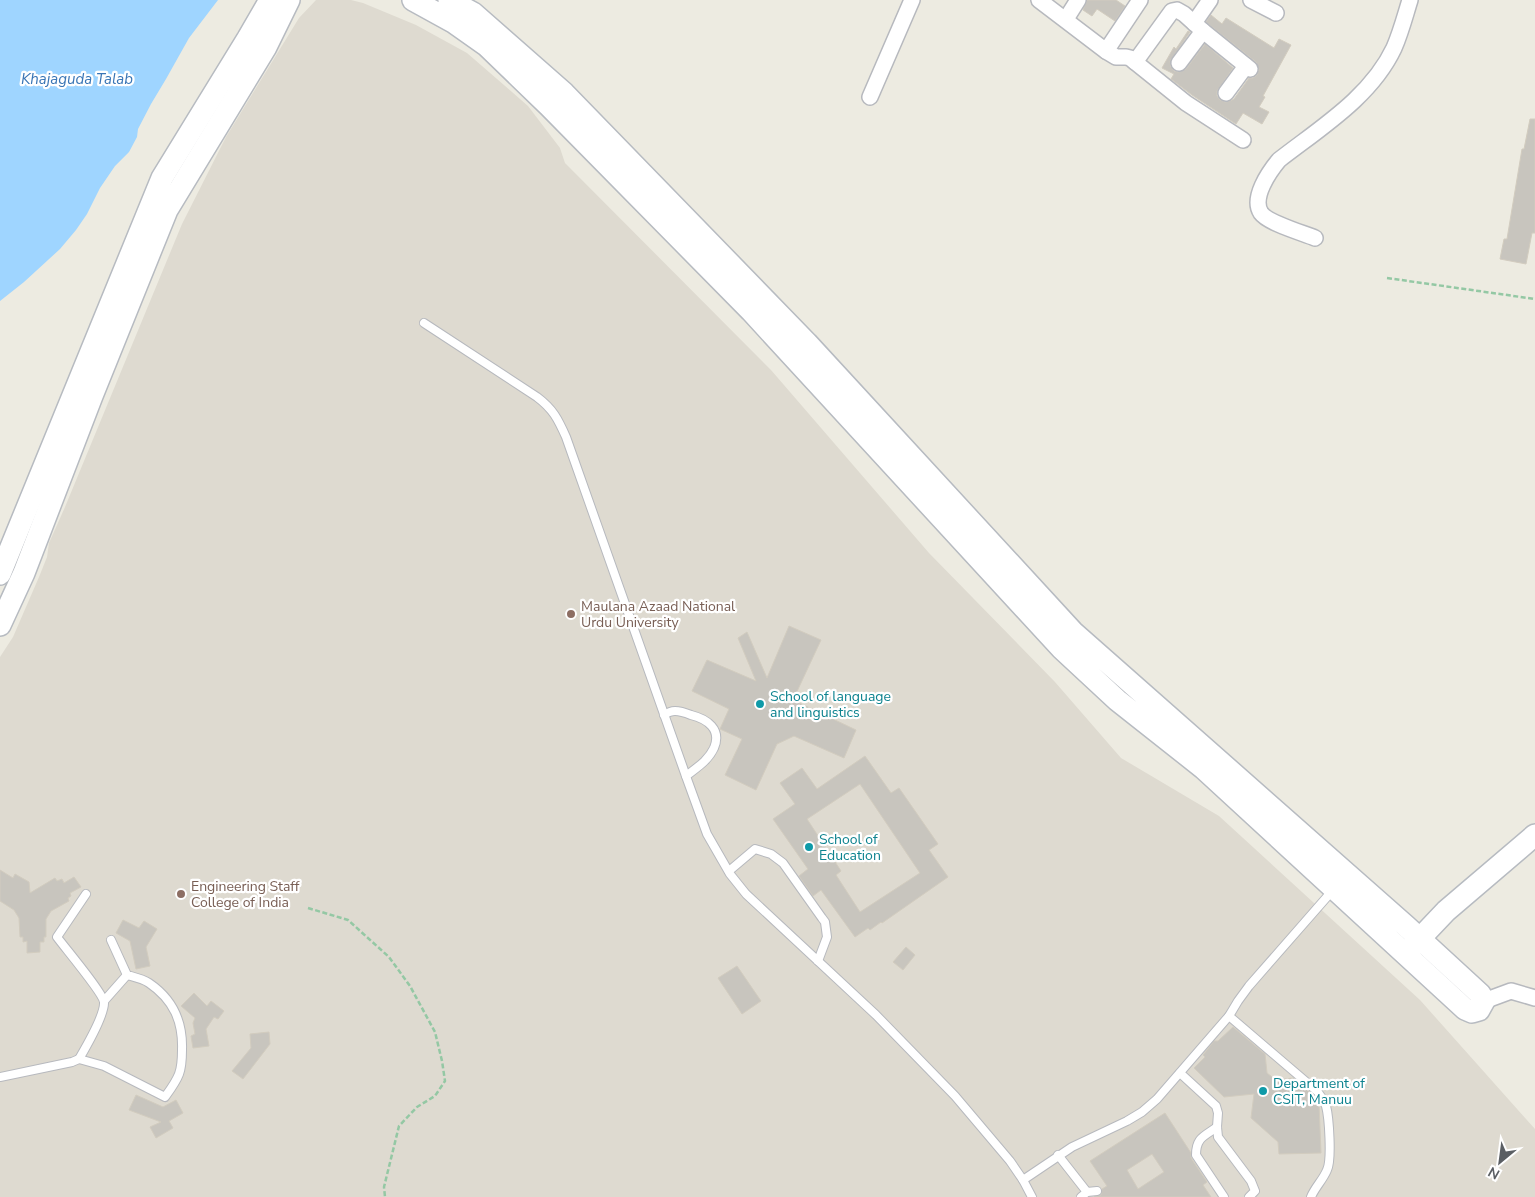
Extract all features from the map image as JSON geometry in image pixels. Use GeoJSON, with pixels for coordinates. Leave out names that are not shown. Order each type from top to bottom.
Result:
{"type":"FeatureCollection","features":[{"type":"Feature","properties":{"kind":"street"},"geometry":{"type":"LineString","coordinates":[[0,574],[162,178],[270,0]]}},
{"type":"Feature","properties":{"kind":"street"},"geometry":{"type":"LineString","coordinates":[[0,625],[24,574],[92,396],[167,210],[266,47],[289,0]]}},
{"type":"Feature","properties":{"kind":"street"},"geometry":{"type":"LineString","coordinates":[[412,0],[453,22],[487,46],[548,105],[750,311],[1061,648],[1117,700],[1203,768],[1334,889],[1480,994],[1478,1006]]}},
{"type":"Feature","properties":{"kind":"street"},"geometry":{"type":"LineString","coordinates":[[449,0],[473,14],[564,93],[807,344],[1073,632],[1413,947]]}},
{"type":"Feature","properties":{"kind":"street"},"geometry":{"type":"LineString","coordinates":[[870,97],[912,0]]}},
{"type":"Feature","properties":{"kind":"street"},"geometry":{"type":"LineString","coordinates":[[1039,0],[1106,51],[1116,57],[1126,57],[1134,62],[1186,103],[1243,140]]}},
{"type":"Feature","properties":{"kind":"street"},"geometry":{"type":"LineString","coordinates":[[1066,19],[1078,0]]}},
{"type":"Feature","properties":{"kind":"street"},"geometry":{"type":"LineString","coordinates":[[1106,51],[1140,0]]}},
{"type":"Feature","properties":{"kind":"street"},"geometry":{"type":"LineString","coordinates":[[1179,63],[1199,27],[1210,0]]}},
{"type":"Feature","properties":{"kind":"street"},"geometry":{"type":"LineString","coordinates":[[1251,0],[1276,13]]}},
{"type":"Feature","properties":{"kind":"street"},"geometry":{"type":"LineString","coordinates":[[1315,238],[1268,220],[1261,213],[1258,200],[1262,186],[1279,160],[1354,100],[1374,78],[1394,49],[1410,0]]}},
{"type":"Feature","properties":{"kind":"street"},"geometry":{"type":"LineString","coordinates":[[1134,62],[1172,12],[1178,10],[1248,67],[1226,93]]}},
{"type":"Feature","properties":{"kind":"street"},"geometry":{"type":"LineString","coordinates":[[1413,947],[1446,911],[1535,835]]}},
{"type":"Feature","properties":{"kind":"street"},"geometry":{"type":"LineString","coordinates":[[1478,1006],[1511,991],[1535,998]]}},
{"type":"Feature","properties":{"kind":"lane"},"geometry":{"type":"LineString","coordinates":[[424,323],[537,397],[548,405],[556,416],[566,437],[708,834],[729,872],[746,894],[876,1015],[955,1096],[1010,1161],[1032,1197]]}},
{"type":"Feature","properties":{"kind":"lane"},"geometry":{"type":"LineString","coordinates":[[664,714],[675,711],[702,718],[712,726],[715,732],[715,744],[711,754],[686,776]]}},
{"type":"Feature","properties":{"kind":"lane"},"geometry":{"type":"LineString","coordinates":[[729,872],[755,849],[771,854],[783,863],[825,922],[827,937],[818,961]]}},
{"type":"Feature","properties":{"kind":"lane"},"geometry":{"type":"LineString","coordinates":[[1023,1180],[1058,1155],[1142,1112],[1157,1099],[1229,1016],[1249,986],[1334,889]]}},
{"type":"Feature","properties":{"kind":"lane"},"geometry":{"type":"LineString","coordinates":[[86,894],[57,937],[104,1000]]}},
{"type":"Feature","properties":{"kind":"lane"},"geometry":{"type":"LineString","coordinates":[[0,1077],[79,1059],[104,1066],[165,1097],[179,1074],[182,1061],[183,1035],[180,1021],[167,998],[148,982],[128,975],[111,940]]}},
{"type":"Feature","properties":{"kind":"lane"},"geometry":{"type":"LineString","coordinates":[[79,1059],[103,1010],[104,1000],[128,975]]}},
{"type":"Feature","properties":{"kind":"lane"},"geometry":{"type":"LineString","coordinates":[[1229,1016],[1318,1092],[1323,1099],[1326,1107],[1330,1155],[1326,1172],[1311,1197]]}},
{"type":"Feature","properties":{"kind":"lane"},"geometry":{"type":"LineString","coordinates":[[1180,1072],[1216,1106],[1218,1113],[1218,1137],[1251,1181],[1255,1191],[1249,1197]]}},
{"type":"Feature","properties":{"kind":"lane"},"geometry":{"type":"LineString","coordinates":[[1217,1127],[1201,1137],[1196,1148],[1196,1155],[1224,1197]]}},
{"type":"Feature","properties":{"kind":"lane"},"geometry":{"type":"LineString","coordinates":[[1058,1155],[1084,1194],[1097,1190]]}},
{"type":"Feature","properties":{"kind":"path"},"geometry":{"type":"LineString","coordinates":[[1387,278],[1535,299]]}},
{"type":"Feature","properties":{"kind":"path"},"geometry":{"type":"LineString","coordinates":[[308,908],[348,920],[389,957],[410,986],[435,1032],[445,1081],[435,1096],[417,1107],[399,1126],[384,1187],[385,1197]]}},
{"type":"Feature","properties":{"kind":"shaded area","name":"Maulana Azaad National Urdu University"},"geometry":{"type":"Polygon","coordinates":[[[316,0],[351,0],[363,3],[416,25],[467,53],[528,106],[560,148],[565,163],[771,370],[929,553],[1055,682],[1121,758],[1219,816],[1420,1000],[1535,1129],[1535,1197],[0,1197],[0,657],[13,637],[39,577],[47,557],[49,543],[182,224],[226,137],[299,18],[316,0]]]}},
{"type":"Feature","properties":{"kind":"water","name":"Khajaguda Talab"},"geometry":{"type":"Polygon","coordinates":[[[0,0],[218,0],[189,38],[151,104],[129,152],[115,166],[100,188],[87,214],[76,230],[60,249],[0,301],[0,0]]]}},
{"type":"Feature","properties":{"kind":"building"},"geometry":{"type":"Polygon","coordinates":[[[1087,0],[1116,0],[1125,6],[1115,21],[1097,9],[1092,16],[1083,10],[1087,0]]]}},
{"type":"Feature","properties":{"kind":"building"},"geometry":{"type":"Polygon","coordinates":[[[1211,15],[1222,24],[1226,18],[1274,48],[1279,39],[1291,45],[1263,96],[1265,97],[1259,107],[1269,112],[1262,124],[1243,113],[1236,124],[1192,95],[1171,79],[1174,74],[1162,68],[1174,47],[1176,49],[1188,31],[1190,32],[1170,61],[1174,71],[1178,72],[1186,69],[1205,44],[1233,68],[1217,91],[1217,96],[1225,102],[1234,99],[1249,78],[1257,75],[1259,70],[1256,62],[1206,22],[1211,15]]]}},
{"type":"Feature","properties":{"kind":"building"},"geometry":{"type":"Polygon","coordinates":[[[1530,119],[1535,119],[1535,233],[1532,233],[1526,264],[1500,259],[1504,239],[1507,239],[1522,149],[1524,149],[1530,119]]]}},
{"type":"Feature","properties":{"kind":"building","name":"School of language and linguistics"},"geometry":{"type":"Polygon","coordinates":[[[789,626],[821,640],[793,700],[856,730],[844,758],[794,736],[777,744],[756,790],[725,775],[742,739],[720,729],[729,709],[692,691],[707,660],[756,681],[738,638],[747,632],[767,678],[789,626]]]}},
{"type":"Feature","properties":{"kind":"building","name":"School of Education"},"geometry":{"type":"Polygon","coordinates":[[[865,756],[891,793],[899,788],[938,844],[929,850],[948,877],[882,923],[870,930],[868,928],[855,937],[821,890],[813,896],[799,876],[808,869],[773,819],[795,804],[780,783],[802,768],[817,789],[865,756]],[[860,784],[807,819],[841,871],[836,875],[860,912],[920,873],[860,784]]]}},
{"type":"Feature","properties":{"kind":"building"},"geometry":{"type":"Polygon","coordinates":[[[0,870],[13,878],[15,874],[29,882],[30,893],[55,878],[57,881],[62,879],[64,883],[74,877],[81,887],[70,893],[69,901],[51,911],[46,919],[46,937],[44,937],[44,942],[40,942],[40,952],[27,953],[27,941],[23,942],[23,937],[20,937],[19,918],[14,910],[0,901],[0,870]]]}},
{"type":"Feature","properties":{"kind":"building"},"geometry":{"type":"Polygon","coordinates":[[[123,920],[139,928],[144,921],[157,929],[146,947],[150,966],[136,969],[130,941],[116,933],[123,920]]]}},
{"type":"Feature","properties":{"kind":"building"},"geometry":{"type":"Polygon","coordinates":[[[906,947],[915,955],[903,970],[893,962],[906,947]]]}},
{"type":"Feature","properties":{"kind":"building"},"geometry":{"type":"Polygon","coordinates":[[[737,966],[761,1001],[742,1014],[718,978],[737,966]]]}},
{"type":"Feature","properties":{"kind":"building"},"geometry":{"type":"Polygon","coordinates":[[[194,993],[207,1006],[211,1001],[224,1011],[218,1019],[214,1017],[206,1029],[209,1046],[193,1048],[191,1036],[195,1034],[193,1023],[195,1018],[181,1006],[194,993]]]}},
{"type":"Feature","properties":{"kind":"building","name":"Department of CSIT, Manuu"},"geometry":{"type":"Polygon","coordinates":[[[1233,1027],[1265,1054],[1267,1073],[1276,1080],[1293,1078],[1314,1096],[1319,1104],[1321,1153],[1279,1154],[1278,1142],[1251,1118],[1254,1094],[1224,1097],[1194,1068],[1205,1057],[1203,1055],[1214,1041],[1218,1041],[1233,1027]]]}},
{"type":"Feature","properties":{"kind":"building"},"geometry":{"type":"Polygon","coordinates":[[[269,1032],[270,1044],[243,1079],[232,1071],[251,1048],[250,1034],[269,1032]]]}},
{"type":"Feature","properties":{"kind":"building"},"geometry":{"type":"Polygon","coordinates":[[[136,1095],[163,1107],[176,1100],[183,1113],[169,1121],[173,1128],[156,1138],[150,1127],[161,1122],[129,1110],[136,1095]]]}},
{"type":"Feature","properties":{"kind":"building"},"geometry":{"type":"Polygon","coordinates":[[[1165,1113],[1207,1182],[1203,1185],[1211,1197],[1094,1197],[1101,1195],[1102,1189],[1107,1186],[1090,1161],[1165,1113]],[[1152,1154],[1127,1170],[1138,1189],[1164,1172],[1152,1154]]]}},
{"type":"Feature","properties":{"kind":"place","name":"Maulana Azaad National Urdu University"},"geometry":{"type":"Point","coordinates":[571,614]}},
{"type":"Feature","properties":{"kind":"place","name":"School of language and linguistics"},"geometry":{"type":"Point","coordinates":[760,704]}},
{"type":"Feature","properties":{"kind":"place","name":"School of Education"},"geometry":{"type":"Point","coordinates":[809,847]}},
{"type":"Feature","properties":{"kind":"place","name":"Engineering Staff College of India"},"geometry":{"type":"Point","coordinates":[181,894]}},
{"type":"Feature","properties":{"kind":"place","name":"Department of CSIT, Manuu"},"geometry":{"type":"Point","coordinates":[1263,1091]}}]}
